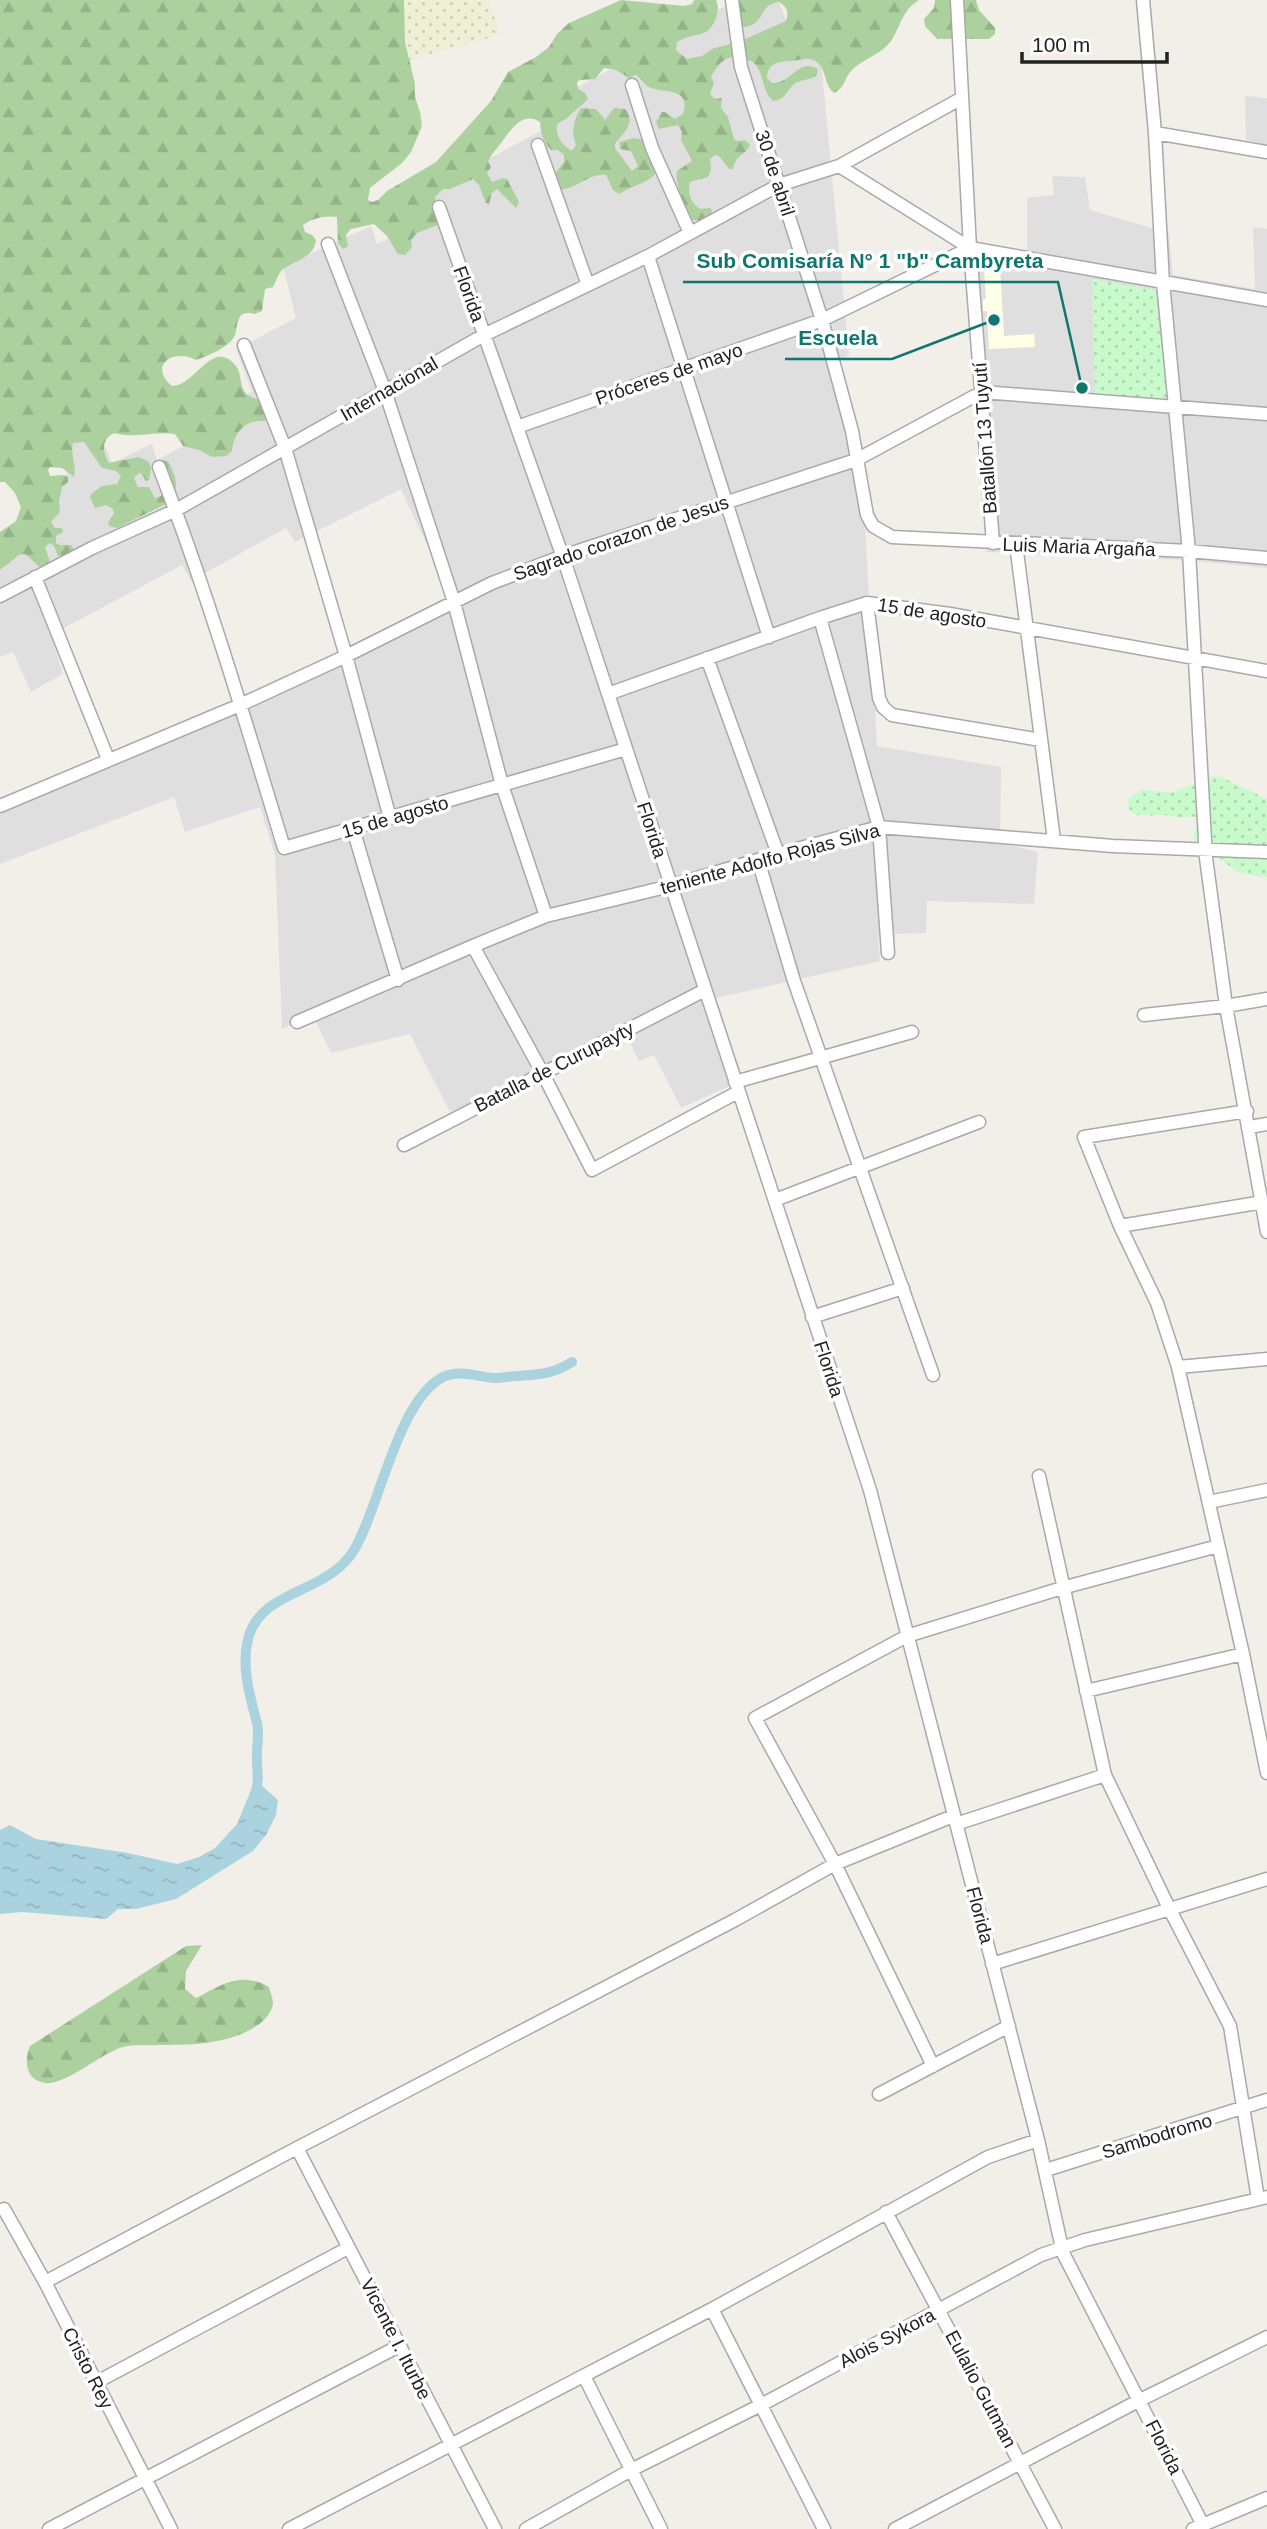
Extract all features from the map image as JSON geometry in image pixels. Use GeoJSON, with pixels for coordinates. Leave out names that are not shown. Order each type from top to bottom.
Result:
{"type":"FeatureCollection","features":[{"type":"Feature","properties":{"kind":"street","name":"30 de abril"},"geometry":{"type":"LineString","coordinates":[[732,0],[741,67],[822,320],[852,431],[867,515],[873,526],[892,537]]}},
{"type":"Feature","properties":{"kind":"street","name":"Batallón 13 Tuyutí"},"geometry":{"type":"LineString","coordinates":[[957,0],[970,248],[993,543]]}},
{"type":"Feature","properties":{"kind":"street"},"geometry":{"type":"LineString","coordinates":[[1143,0],[1155,133],[1163,283],[1189,551],[1206,851],[1226,1006],[1267,1232]]}},
{"type":"Feature","properties":{"kind":"street"},"geometry":{"type":"LineString","coordinates":[[632,85],[652,148],[690,233]]}},
{"type":"Feature","properties":{"kind":"street","name":"Internacional"},"geometry":{"type":"LineString","coordinates":[[0,596],[92,548],[176,510],[484,335],[648,256],[779,185],[839,166],[962,98]]}},
{"type":"Feature","properties":{"kind":"street"},"geometry":{"type":"LineString","coordinates":[[1155,133],[1267,152]]}},
{"type":"Feature","properties":{"kind":"street"},"geometry":{"type":"LineString","coordinates":[[538,145],[587,285]]}},
{"type":"Feature","properties":{"kind":"street"},"geometry":{"type":"LineString","coordinates":[[839,166],[970,248],[1267,300]]}},
{"type":"Feature","properties":{"kind":"street","name":"Florida"},"geometry":{"type":"LineString","coordinates":[[439,207],[563,556],[870,1490],[1046,2170],[1062,2246],[1140,2400],[1200,2527]]}},
{"type":"Feature","properties":{"kind":"street"},"geometry":{"type":"LineString","coordinates":[[328,244],[385,391],[454,602],[502,785],[546,916]]}},
{"type":"Feature","properties":{"kind":"street","name":"Próceres de mayo"},"geometry":{"type":"LineString","coordinates":[[517,427],[822,320],[970,248]]}},
{"type":"Feature","properties":{"kind":"street"},"geometry":{"type":"LineString","coordinates":[[648,256],[769,637]]}},
{"type":"Feature","properties":{"kind":"street"},"geometry":{"type":"LineString","coordinates":[[244,345],[285,448],[390,818]]}},
{"type":"Feature","properties":{"kind":"street"},"geometry":{"type":"LineString","coordinates":[[982,392],[1267,414]]}},
{"type":"Feature","properties":{"kind":"street","name":"Sagrado corazon de Jesus"},"geometry":{"type":"LineString","coordinates":[[0,806],[240,705],[492,583],[563,556],[856,460],[982,392]]}},
{"type":"Feature","properties":{"kind":"street"},"geometry":{"type":"LineString","coordinates":[[159,467],[176,510],[240,705]]}},
{"type":"Feature","properties":{"kind":"street","name":"Luis Maria Argaña"},"geometry":{"type":"LineString","coordinates":[[892,537],[1189,551],[1267,558]]}},
{"type":"Feature","properties":{"kind":"street"},"geometry":{"type":"LineString","coordinates":[[1016,544],[1054,840]]}},
{"type":"Feature","properties":{"kind":"street"},"geometry":{"type":"LineString","coordinates":[[35,577],[108,759]]}},
{"type":"Feature","properties":{"kind":"street"},"geometry":{"type":"LineString","coordinates":[[867,603],[879,698],[883,708],[892,715],[1041,740]]}},
{"type":"Feature","properties":{"kind":"street","name":"15 de agosto"},"geometry":{"type":"LineString","coordinates":[[608,694],[867,603],[950,614],[1267,671]]}},
{"type":"Feature","properties":{"kind":"street"},"geometry":{"type":"LineString","coordinates":[[820,618],[879,827],[888,953]]}},
{"type":"Feature","properties":{"kind":"street"},"geometry":{"type":"LineString","coordinates":[[707,658],[778,854]]}},
{"type":"Feature","properties":{"kind":"street","name":"15 de agosto"},"geometry":{"type":"LineString","coordinates":[[240,705],[284,848],[626,749]]}},
{"type":"Feature","properties":{"kind":"street","name":"teniente Adolfo Rojas Silva"},"geometry":{"type":"LineString","coordinates":[[297,1022],[546,916],[670,886],[879,827],[1206,851],[1267,852]]}},
{"type":"Feature","properties":{"kind":"street"},"geometry":{"type":"LineString","coordinates":[[353,829],[398,980]]}},
{"type":"Feature","properties":{"kind":"street"},"geometry":{"type":"LineString","coordinates":[[758,860],[794,981],[933,1375]]}},
{"type":"Feature","properties":{"kind":"street"},"geometry":{"type":"LineString","coordinates":[[473,946],[592,1170],[737,1087],[822,1058],[912,1032]]}},
{"type":"Feature","properties":{"kind":"street","name":"Batalla de Curupayty"},"geometry":{"type":"LineString","coordinates":[[404,1144],[705,990]]}},
{"type":"Feature","properties":{"kind":"street"},"geometry":{"type":"LineString","coordinates":[[1144,1015],[1267,999]]}},
{"type":"Feature","properties":{"kind":"street"},"geometry":{"type":"LineString","coordinates":[[1247,1111],[1084,1138],[1120,1226],[1157,1303],[1178,1367],[1243,1654],[1260,1706],[1267,1773]]}},
{"type":"Feature","properties":{"kind":"street"},"geometry":{"type":"LineString","coordinates":[[775,1200],[979,1122]]}},
{"type":"Feature","properties":{"kind":"street"},"geometry":{"type":"LineString","coordinates":[[1250,1127],[1267,1124]]}},
{"type":"Feature","properties":{"kind":"street"},"geometry":{"type":"LineString","coordinates":[[1120,1226],[1263,1202]]}},
{"type":"Feature","properties":{"kind":"street"},"geometry":{"type":"LineString","coordinates":[[812,1317],[902,1288]]}},
{"type":"Feature","properties":{"kind":"street"},"geometry":{"type":"LineString","coordinates":[[1178,1367],[1267,1359]]}},
{"type":"Feature","properties":{"kind":"street"},"geometry":{"type":"LineString","coordinates":[[1038,1476],[1105,1774],[1169,1909],[1230,2026],[1243,2109],[1263,2198]]}},
{"type":"Feature","properties":{"kind":"street"},"geometry":{"type":"LineString","coordinates":[[1209,1502],[1267,1490]]}},
{"type":"Feature","properties":{"kind":"street"},"geometry":{"type":"LineString","coordinates":[[933,2066],[835,1864],[755,1717],[906,1636],[1062,1588],[1218,1546]]}},
{"type":"Feature","properties":{"kind":"street"},"geometry":{"type":"LineString","coordinates":[[1086,1691],[1243,1654]]}},
{"type":"Feature","properties":{"kind":"street"},"geometry":{"type":"LineString","coordinates":[[45,2282],[297,2148],[560,2013],[835,1864],[954,1820],[1105,1774]]}},
{"type":"Feature","properties":{"kind":"street"},"geometry":{"type":"LineString","coordinates":[[992,1964],[1267,1879]]}},
{"type":"Feature","properties":{"kind":"street"},"geometry":{"type":"LineString","coordinates":[[879,2094],[1009,2026]]}},
{"type":"Feature","properties":{"kind":"street","name":"Sambodromo"},"geometry":{"type":"LineString","coordinates":[[1046,2170],[1267,2100]]}},
{"type":"Feature","properties":{"kind":"street"},"geometry":{"type":"LineString","coordinates":[[289,2529],[712,2309],[988,2157],[1038,2140]]}},
{"type":"Feature","properties":{"kind":"street","name":"Vicente I. Iturbe"},"geometry":{"type":"LineString","coordinates":[[297,2148],[495,2529]]}},
{"type":"Feature","properties":{"kind":"street","name":"Alois Sykora"},"geometry":{"type":"LineString","coordinates":[[526,2529],[631,2470],[761,2405],[1041,2255],[1062,2246],[1263,2198]]}},
{"type":"Feature","properties":{"kind":"street","name":"Cristo Rey"},"geometry":{"type":"LineString","coordinates":[[4,2208],[45,2282],[171,2529]]}},
{"type":"Feature","properties":{"kind":"street","name":"Eulalio Gutman"},"geometry":{"type":"LineString","coordinates":[[886,2213],[1055,2529]]}},
{"type":"Feature","properties":{"kind":"street"},"geometry":{"type":"LineString","coordinates":[[95,2383],[348,2248]]}},
{"type":"Feature","properties":{"kind":"street"},"geometry":{"type":"LineString","coordinates":[[712,2309],[824,2529]]}},
{"type":"Feature","properties":{"kind":"street"},"geometry":{"type":"LineString","coordinates":[[895,2529],[1140,2400],[1267,2337]]}},
{"type":"Feature","properties":{"kind":"street"},"geometry":{"type":"LineString","coordinates":[[49,2529],[399,2346]]}},
{"type":"Feature","properties":{"kind":"street"},"geometry":{"type":"LineString","coordinates":[[584,2376],[661,2529]]}},
{"type":"Feature","properties":{"kind":"street"},"geometry":{"type":"LineString","coordinates":[[1200,2527],[1267,2498]]}},
{"type":"Feature","properties":{"kind":"shaded area"},"geometry":{"type":"Polygon","coordinates":[[[375,0],[489,0],[500,35],[393,65],[375,0]]]}},
{"type":"Feature","properties":{"kind":"shaded area"},"geometry":{"type":"Polygon","coordinates":[[[748,0],[778,0],[790,30],[818,29],[849,355],[839,361],[861,451],[877,746],[1001,767],[1000,842],[1038,852],[1034,904],[927,901],[926,933],[878,935],[880,961],[716,998],[743,1080],[681,1108],[654,1055],[639,1061],[626,1035],[450,1112],[410,1034],[331,1053],[313,1016],[282,1029],[275,855],[260,807],[185,832],[174,797],[0,864],[0,802],[240,700],[453,594],[401,489],[295,542],[286,528],[191,581],[182,565],[51,635],[63,674],[31,692],[13,652],[0,657],[0,544],[60,509],[53,492],[67,474],[56,448],[98,429],[112,463],[152,444],[157,460],[235,419],[228,402],[252,392],[236,349],[296,318],[283,266],[371,226],[377,244],[430,221],[421,195],[565,118],[562,96],[721,8],[748,0]]]}},
{"type":"Feature","properties":{"kind":"shaded area"},"geometry":{"type":"Polygon","coordinates":[[[1245,96],[1267,98],[1267,145],[1246,140],[1245,96]]]}},
{"type":"Feature","properties":{"kind":"shaded area"},"geometry":{"type":"Polygon","coordinates":[[[1052,176],[1085,177],[1090,210],[1169,233],[1173,275],[1255,289],[1253,227],[1267,229],[1267,568],[1185,560],[986,552],[969,243],[1027,252],[1027,198],[1054,195],[1052,176]]]}},
{"type":"Feature","properties":{"kind":"shaded area"},"geometry":{"type":"Polygon","coordinates":[[[1000,268],[1004,336],[1034,334],[1035,347],[989,349],[987,311],[983,311],[983,299],[986,299],[984,269],[1000,268]]]}},
{"type":"Feature","properties":{"kind":"green space"},"geometry":{"type":"Polygon","coordinates":[[[0,0],[404,0],[405,42],[422,126],[411,152],[402,163],[370,188],[368,200],[372,202],[436,162],[491,101],[508,72],[549,47],[557,34],[569,23],[621,0],[684,6],[692,4],[694,0],[716,0],[717,16],[708,30],[677,42],[676,50],[687,59],[736,43],[786,21],[787,10],[779,2],[767,7],[754,24],[739,27],[727,0],[919,0],[905,13],[887,46],[855,67],[840,89],[834,93],[821,67],[812,59],[782,62],[769,69],[767,78],[772,83],[785,80],[805,66],[818,69],[816,76],[794,84],[783,97],[773,101],[767,93],[759,69],[753,62],[731,57],[720,64],[711,77],[714,83],[710,94],[715,99],[722,98],[721,108],[728,117],[734,139],[745,140],[750,145],[736,160],[733,169],[729,169],[719,156],[715,155],[710,159],[711,170],[708,177],[690,182],[689,194],[694,204],[700,209],[712,210],[711,214],[701,220],[693,220],[690,216],[679,190],[677,171],[692,161],[681,140],[682,132],[678,125],[659,129],[656,122],[662,112],[675,119],[683,114],[683,99],[680,95],[649,87],[636,75],[629,78],[616,70],[604,68],[595,79],[577,82],[578,89],[585,93],[588,99],[557,124],[558,136],[572,151],[576,145],[573,131],[581,108],[596,109],[605,120],[614,108],[625,109],[630,119],[629,124],[615,148],[632,171],[638,166],[631,151],[620,149],[619,142],[634,138],[645,140],[655,174],[644,182],[619,194],[613,190],[606,175],[599,175],[568,188],[555,189],[554,175],[564,162],[564,155],[558,150],[551,150],[544,141],[540,122],[528,119],[522,120],[513,128],[488,162],[491,167],[487,173],[492,182],[507,179],[519,202],[516,208],[497,189],[492,193],[489,204],[486,203],[479,185],[473,179],[450,189],[443,189],[435,197],[440,224],[417,233],[411,240],[412,247],[405,255],[398,254],[387,236],[374,224],[351,229],[346,235],[348,246],[343,249],[338,243],[337,217],[319,218],[303,225],[305,232],[316,240],[314,246],[307,255],[281,271],[273,287],[265,289],[262,311],[243,314],[238,321],[235,336],[216,352],[196,360],[173,357],[163,365],[162,371],[172,386],[189,379],[212,360],[219,357],[227,359],[238,369],[247,394],[261,401],[273,417],[242,428],[235,438],[232,451],[226,456],[212,457],[183,446],[175,434],[114,433],[104,446],[109,463],[139,457],[149,462],[149,480],[146,481],[139,473],[134,478],[138,487],[149,487],[155,498],[165,494],[162,477],[153,467],[160,460],[168,461],[176,482],[175,493],[168,503],[117,528],[109,526],[108,523],[114,513],[113,509],[106,505],[95,508],[90,497],[102,486],[117,484],[121,476],[116,471],[102,468],[84,442],[73,443],[74,477],[62,468],[50,467],[48,470],[50,476],[68,477],[68,482],[62,487],[60,512],[51,522],[55,528],[62,528],[63,532],[56,536],[56,543],[71,545],[75,551],[58,556],[50,543],[45,547],[51,565],[42,569],[25,554],[19,555],[0,570],[0,532],[16,521],[21,507],[15,493],[5,482],[0,482],[0,0]]]}},
{"type":"Feature","properties":{"kind":"green space"},"geometry":{"type":"Polygon","coordinates":[[[935,0],[976,0],[979,10],[995,28],[995,34],[989,39],[937,39],[925,26],[924,19],[934,8],[935,0]]]}},
{"type":"Feature","properties":{"kind":"green space"},"geometry":{"type":"Polygon","coordinates":[[[1092,279],[1156,290],[1167,402],[1095,395],[1092,279]]]}},
{"type":"Feature","properties":{"kind":"green space"},"geometry":{"type":"Polygon","coordinates":[[[1215,776],[1267,799],[1267,877],[1235,870],[1198,843],[1193,836],[1199,824],[1198,817],[1139,815],[1134,814],[1128,806],[1128,799],[1141,790],[1172,792],[1215,776]]]}},
{"type":"Feature","properties":{"kind":"green space"},"geometry":{"type":"Polygon","coordinates":[[[202,1945],[186,1971],[185,1989],[196,1998],[232,1981],[259,1982],[269,1987],[273,2001],[271,2010],[263,2021],[252,2029],[214,2042],[123,2047],[53,2083],[33,2078],[27,2064],[30,2046],[186,1946],[202,1945]]]}},
{"type":"Feature","properties":{"kind":"water"},"geometry":{"type":"Polygon","coordinates":[[[260,1784],[278,1800],[276,1815],[266,1835],[253,1851],[176,1899],[136,1909],[118,1909],[106,1919],[22,1912],[0,1914],[0,1830],[10,1825],[36,1839],[128,1853],[177,1864],[215,1848],[237,1824],[249,1795],[260,1784]]]}},
{"type":"Feature","properties":{"kind":"waterway"},"geometry":{"type":"LineString","coordinates":[[254,1796],[258,1782],[258,1732],[245,1660],[248,1639],[255,1622],[280,1600],[328,1576],[342,1565],[354,1550],[401,1431],[413,1408],[427,1390],[449,1375],[495,1378],[539,1374],[551,1372],[572,1362]]}},
{"type":"Feature","properties":{"kind":"place","name":"Escuela"},"geometry":{"type":"Point","coordinates":[994,320]}},
{"type":"Feature","properties":{"kind":"place","name":"Sub Comisaría N° 1 \"b\" Cambyreta"},"geometry":{"type":"Point","coordinates":[1082,388]}}]}
